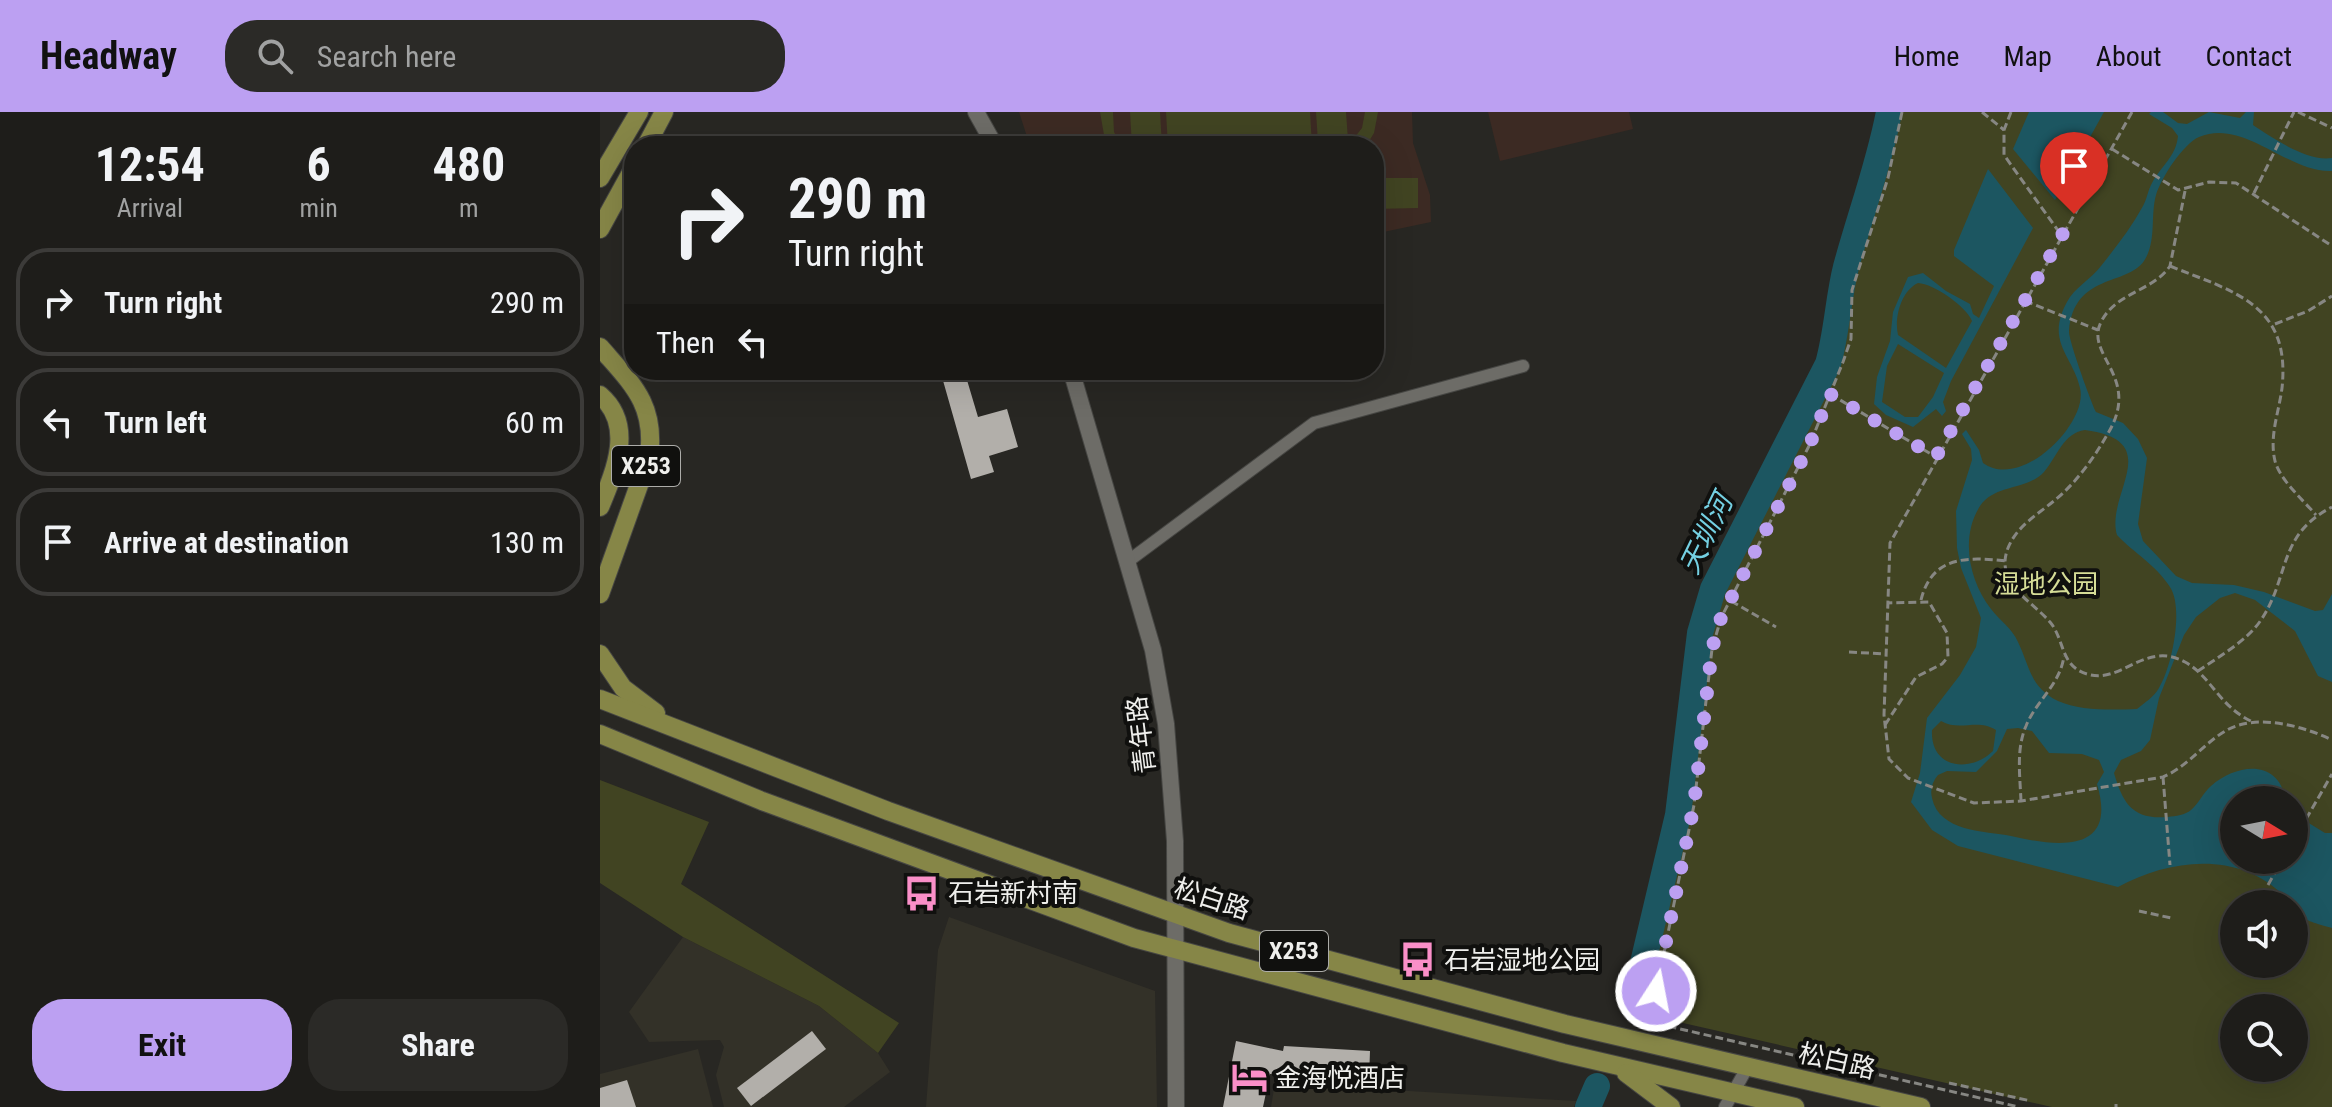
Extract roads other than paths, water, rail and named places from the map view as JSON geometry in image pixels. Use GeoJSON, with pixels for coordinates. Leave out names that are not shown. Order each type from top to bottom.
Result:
{"type":"FeatureCollection","features":[{"type":"Feature","properties":{"kind":"main road"},"geometry":{"type":"LineString","coordinates":[[625,136],[639,112]]}},
{"type":"Feature","properties":{"kind":"main road"},"geometry":{"type":"LineString","coordinates":[[651,136],[664,112]]}},
{"type":"Feature","properties":{"kind":"main road"},"geometry":{"type":"LineString","coordinates":[[600,178],[624,137]]}},
{"type":"Feature","properties":{"kind":"main road"},"geometry":{"type":"LineString","coordinates":[[600,229],[624,185]]}},
{"type":"Feature","properties":{"kind":"main road","name":"X253"},"geometry":{"type":"LineString","coordinates":[[600,347],[624,377]]}},
{"type":"Feature","properties":{"kind":"main road","name":"X253"},"geometry":{"type":"LineString","coordinates":[[600,594],[649,457],[652,437],[644,402],[626,380]]}},
{"type":"Feature","properties":{"kind":"main road"},"geometry":{"type":"LineString","coordinates":[[600,395],[613,411],[620,439],[616,465],[600,507]]}},
{"type":"Feature","properties":{"kind":"main road","name":"X253"},"geometry":{"type":"LineString","coordinates":[[600,654],[623,688],[685,732]]}},
{"type":"Feature","properties":{"kind":"main road","name":"松白路"},"geometry":{"type":"LineString","coordinates":[[600,699],[888,811],[1229,933],[1505,1008],[1921,1107]]}},
{"type":"Feature","properties":{"kind":"main road","name":"松白路"},"geometry":{"type":"LineString","coordinates":[[600,734],[890,850],[1176,951],[1605,1063],[1736,1101],[1795,1107]]}},
{"type":"Feature","properties":{"kind":"main road"},"geometry":{"type":"LineString","coordinates":[[1605,1063],[1639,1081],[1671,1107]]}},
{"type":"Feature","properties":{"kind":"street"},"geometry":{"type":"LineString","coordinates":[[976,112],[989,136]]}},
{"type":"Feature","properties":{"kind":"street"},"geometry":{"type":"LineString","coordinates":[[1127,562],[1314,423],[1523,366]]}},
{"type":"Feature","properties":{"kind":"street","name":"青年路"},"geometry":{"type":"LineString","coordinates":[[1074,380],[1153,650],[1166,724],[1175,841],[1176,1107]]}},
{"type":"Feature","properties":{"kind":"street"},"geometry":{"type":"LineString","coordinates":[[1736,1101],[1747,1068]]}},
{"type":"Feature","properties":{"kind":"water"},"geometry":{"type":"Polygon","coordinates":[[[2029,112],[2104,112],[2055,200],[2013,149],[2029,112]]]}},
{"type":"Feature","properties":{"kind":"water"},"geometry":{"type":"Polygon","coordinates":[[[2163,112],[2178,123],[2187,124],[2209,112],[2240,118],[2246,112],[2254,112],[2253,125],[2301,153],[2332,158],[2332,171],[2299,164],[2232,135],[2216,133],[2193,141],[2173,162],[2156,195],[2151,245],[2144,261],[2136,269],[2090,290],[2080,299],[2069,331],[2076,358],[2096,412],[2123,423],[2138,439],[2147,458],[2138,524],[2143,541],[2176,576],[2192,583],[2234,585],[2264,592],[2315,611],[2323,610],[2332,594],[2332,682],[2318,676],[2295,631],[2255,600],[2235,593],[2220,598],[2196,617],[2184,635],[2159,698],[2150,740],[2141,751],[2121,760],[2114,773],[2121,793],[2138,813],[2168,817],[2189,812],[2211,786],[2233,773],[2256,769],[2266,771],[2281,786],[2220,786],[2220,865],[2182,865],[2138,877],[2118,887],[1958,846],[1932,830],[1911,802],[1920,773],[1927,718],[1960,675],[1976,647],[1981,618],[1961,568],[1957,548],[1956,511],[1972,460],[1971,449],[1962,434],[1966,430],[1983,463],[1999,469],[2016,468],[2033,461],[2064,434],[2080,402],[2080,388],[2060,338],[2061,316],[2070,297],[2097,271],[2143,206],[2152,183],[2174,150],[2178,136],[2172,128],[2149,114],[2163,112]],[[2085,430],[2077,432],[2037,478],[1986,499],[1970,531],[1970,559],[1983,598],[2015,637],[2032,676],[2042,689],[2058,701],[2076,707],[2137,709],[2152,697],[2164,678],[2175,638],[2176,609],[2170,587],[2117,535],[2118,503],[2128,457],[2123,445],[2109,436],[2085,430]],[[1941,721],[1932,730],[1933,743],[1944,759],[1953,763],[1973,763],[1993,751],[1996,730],[1982,725],[1955,725],[1941,721]],[[2007,729],[1997,751],[1976,772],[1947,771],[1938,775],[1931,792],[1936,809],[1944,818],[1964,828],[2029,840],[2064,843],[2091,834],[2099,823],[2101,807],[2097,784],[2104,772],[2099,760],[2082,754],[2049,753],[2032,731],[2007,729]]]}},
{"type":"Feature","properties":{"kind":"water"},"geometry":{"type":"Polygon","coordinates":[[[1988,169],[2033,228],[1951,381],[1943,402],[1946,411],[1942,416],[1936,409],[1913,427],[1886,415],[1874,404],[1877,377],[1890,341],[1893,312],[1908,277],[1923,273],[1970,304],[1973,314],[1979,318],[1994,286],[1954,256],[1988,169]],[[1918,283],[1903,298],[1897,321],[1898,335],[1946,368],[1972,321],[1949,297],[1918,283]],[[1898,344],[1887,366],[1882,402],[1905,417],[1918,417],[1933,397],[1944,373],[1898,344]]]}},
{"type":"Feature","properties":{"kind":"water"},"geometry":{"type":"Polygon","coordinates":[[[2308,823],[2325,833],[2332,833],[2332,928],[2308,920],[2308,890],[2277,890],[2251,874],[2308,874],[2308,823]]]}},
{"type":"Feature","properties":{"kind":"waterway","name":"天圳河"},"geometry":{"type":"LineString","coordinates":[[1634,1001],[1678,815],[1700,633],[1713,589],[1828,364],[1846,267],[1889,112]]}},
{"type":"Feature","properties":{"kind":"waterway","name":"天圳河"},"geometry":{"type":"LineString","coordinates":[[1588,1107],[1597,1086]]}},
{"type":"Feature","properties":{"kind":"place","name":"石岩新村南"},"geometry":{"type":"Point","coordinates":[922,893]}},
{"type":"Feature","properties":{"kind":"place","name":"石岩湿地公园"},"geometry":{"type":"Point","coordinates":[1418,960]}},
{"type":"Feature","properties":{"kind":"place","name":"金海悦酒店"},"geometry":{"type":"Point","coordinates":[1249,1078]}},
{"type":"Feature","properties":{"kind":"park label","name":"湿地公园"},"geometry":{"type":"Point","coordinates":[2046,584]}}]}
